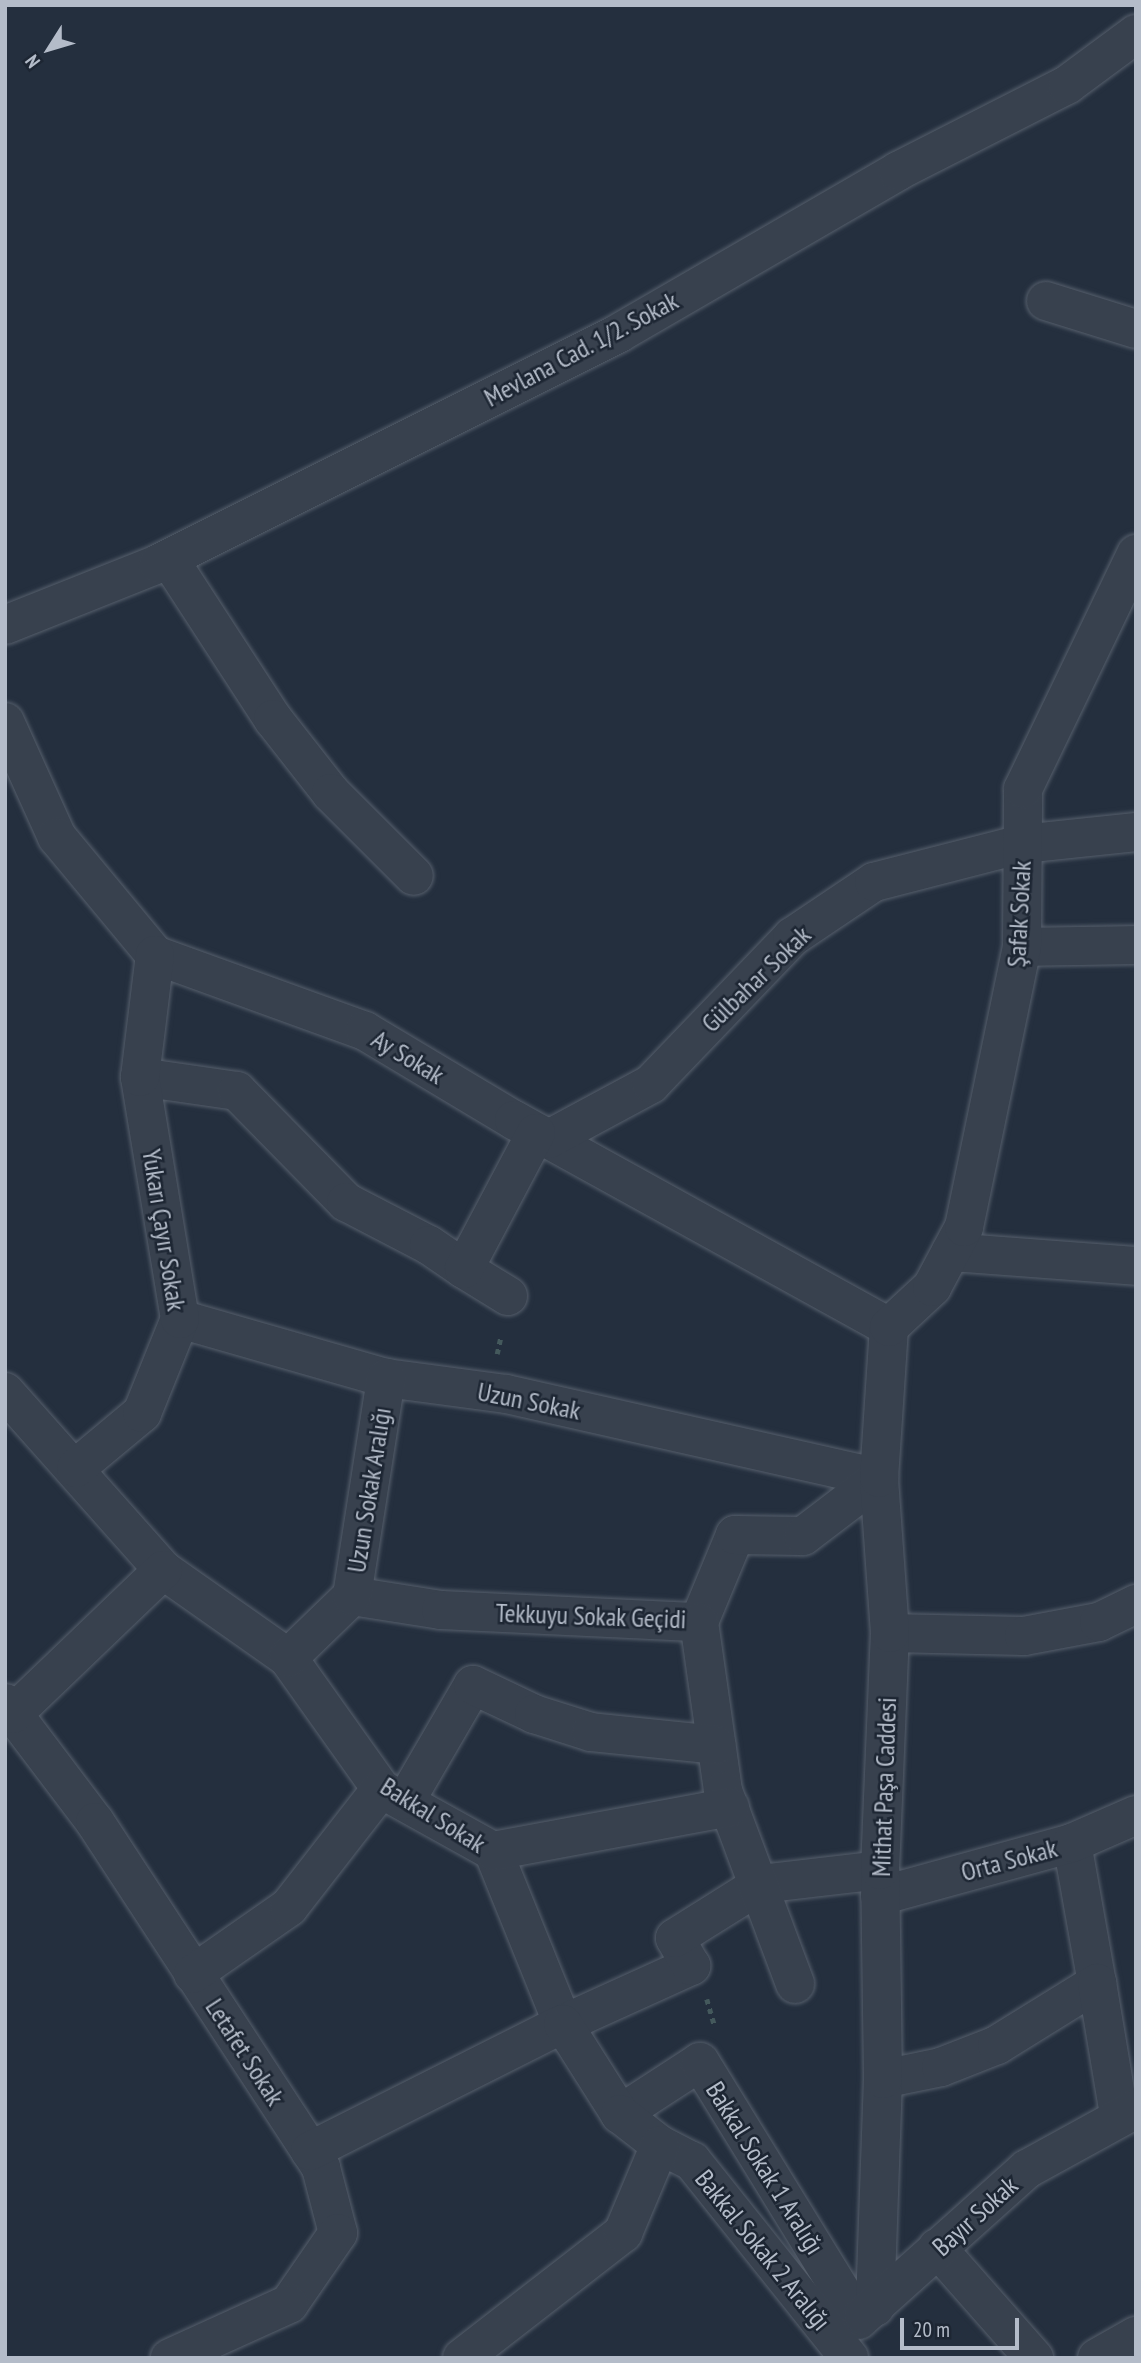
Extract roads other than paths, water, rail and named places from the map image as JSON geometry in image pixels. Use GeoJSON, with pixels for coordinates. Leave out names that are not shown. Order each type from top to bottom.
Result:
{"type":"FeatureCollection","features":[{"type":"Feature","properties":{"kind":"street","name":"Mevlana Cad. 1/2. Sokak"},"geometry":{"type":"LineString","coordinates":[[5,625],[169,559],[619,333],[898,171],[1067,85],[1136,34]]}},
{"type":"Feature","properties":{"kind":"street"},"geometry":{"type":"LineString","coordinates":[[1046,301],[1136,328]]}},
{"type":"Feature","properties":{"kind":"street","name":"Şafak Sokak"},"geometry":{"type":"LineString","coordinates":[[889,1327],[932,1287],[964,1227],[1022,947],[1024,789],[1136,554]]}},
{"type":"Feature","properties":{"kind":"street"},"geometry":{"type":"LineString","coordinates":[[169,559],[298,751],[331,793],[414,876]]}},
{"type":"Feature","properties":{"kind":"street"},"geometry":{"type":"LineString","coordinates":[[5,722],[57,836],[155,955]]}},
{"type":"Feature","properties":{"kind":"street","name":"Gülbahar Sokak"},"geometry":{"type":"LineString","coordinates":[[543,1136],[651,1084],[792,937],[874,882],[1022,844],[1136,832]]}},
{"type":"Feature","properties":{"kind":"street"},"geometry":{"type":"LineString","coordinates":[[1022,947],[1136,945]]}},
{"type":"Feature","properties":{"kind":"street","name":"Yukarı Çayır Sokak"},"geometry":{"type":"LineString","coordinates":[[76,1468],[142,1413],[180,1319],[140,1077],[155,955]]}},
{"type":"Feature","properties":{"kind":"street","name":"Ay Sokak"},"geometry":{"type":"LineString","coordinates":[[155,955],[365,1031],[543,1136],[889,1327]]}},
{"type":"Feature","properties":{"kind":"street"},"geometry":{"type":"LineString","coordinates":[[140,1077],[237,1091],[346,1202],[429,1245],[508,1296]]}},
{"type":"Feature","properties":{"kind":"street"},"geometry":{"type":"LineString","coordinates":[[464,1269],[543,1136]]}},
{"type":"Feature","properties":{"kind":"street"},"geometry":{"type":"LineString","coordinates":[[951,1252],[1136,1266]]}},
{"type":"Feature","properties":{"kind":"street","name":"Uzun Sokak"},"geometry":{"type":"LineString","coordinates":[[180,1319],[386,1378],[491,1392],[879,1478]]}},
{"type":"Feature","properties":{"kind":"street","name":"Mithat Paşa Caddesi"},"geometry":{"type":"LineString","coordinates":[[867,2313],[883,2079],[880,1883],[890,1633],[879,1478],[889,1327]]}},
{"type":"Feature","properties":{"kind":"street","name":"Uzun Sokak Aralığı"},"geometry":{"type":"LineString","coordinates":[[288,1658],[352,1596],[386,1378]]}},
{"type":"Feature","properties":{"kind":"street","name":"Bakkal Sokak"},"geometry":{"type":"LineString","coordinates":[[5,1392],[76,1468],[163,1570],[288,1658],[394,1794],[493,1851],[563,2024]]}},
{"type":"Feature","properties":{"kind":"street","name":"Tekkuyu Sokak Geçidi"},"geometry":{"type":"LineString","coordinates":[[352,1596],[441,1610],[698,1622],[735,1535],[803,1536],[879,1478]]}},
{"type":"Feature","properties":{"kind":"street"},"geometry":{"type":"LineString","coordinates":[[9,1709],[163,1570]]}},
{"type":"Feature","properties":{"kind":"street"},"geometry":{"type":"LineString","coordinates":[[890,1633],[1024,1636],[1099,1622],[1136,1604]]}},
{"type":"Feature","properties":{"kind":"street"},"geometry":{"type":"LineString","coordinates":[[698,1622],[716,1745],[730,1807],[761,1884],[795,1984]]}},
{"type":"Feature","properties":{"kind":"street"},"geometry":{"type":"LineString","coordinates":[[193,1974],[289,1907],[394,1794],[473,1685],[534,1714],[591,1732],[716,1745]]}},
{"type":"Feature","properties":{"kind":"street","name":"Letafet Sokak"},"geometry":{"type":"LineString","coordinates":[[9,1709],[95,1822],[321,2168],[338,2233],[289,2304],[170,2358]]}},
{"type":"Feature","properties":{"kind":"street"},"geometry":{"type":"LineString","coordinates":[[493,1851],[730,1807]]}},
{"type":"Feature","properties":{"kind":"street","name":"Orta Sokak"},"geometry":{"type":"LineString","coordinates":[[880,1883],[1072,1843],[1136,1815]]}},
{"type":"Feature","properties":{"kind":"street"},"geometry":{"type":"LineString","coordinates":[[1072,1843],[1097,1983],[1128,2112]]}},
{"type":"Feature","properties":{"kind":"street"},"geometry":{"type":"LineString","coordinates":[[310,2151],[563,2024],[691,1966],[675,1938],[761,1884],[880,1883]]}},
{"type":"Feature","properties":{"kind":"street"},"geometry":{"type":"LineString","coordinates":[[883,2079],[941,2067],[998,2045],[1097,1983]]}},
{"type":"Feature","properties":{"kind":"street","name":"Bakkal Sokak 2 Aralığı"},"geometry":{"type":"LineString","coordinates":[[563,2024],[620,2114],[660,2145],[692,2161],[849,2358]]}},
{"type":"Feature","properties":{"kind":"street","name":"Bakkal Sokak 1 Aralığı"},"geometry":{"type":"LineString","coordinates":[[620,2114],[700,2062],[867,2313]]}},
{"type":"Feature","properties":{"kind":"street","name":"Bayır Sokak"},"geometry":{"type":"LineString","coordinates":[[867,2313],[1027,2169],[1128,2112]]}},
{"type":"Feature","properties":{"kind":"street"},"geometry":{"type":"LineString","coordinates":[[462,2358],[623,2233],[660,2145]]}},
{"type":"Feature","properties":{"kind":"street"},"geometry":{"type":"LineString","coordinates":[[937,2248],[1034,2358]]}},
{"type":"Feature","properties":{"kind":"street"},"geometry":{"type":"LineString","coordinates":[[861,2358],[867,2313]]}},
{"type":"Feature","properties":{"kind":"street"},"geometry":{"type":"LineString","coordinates":[[1097,2358],[1136,2336]]}}]}
